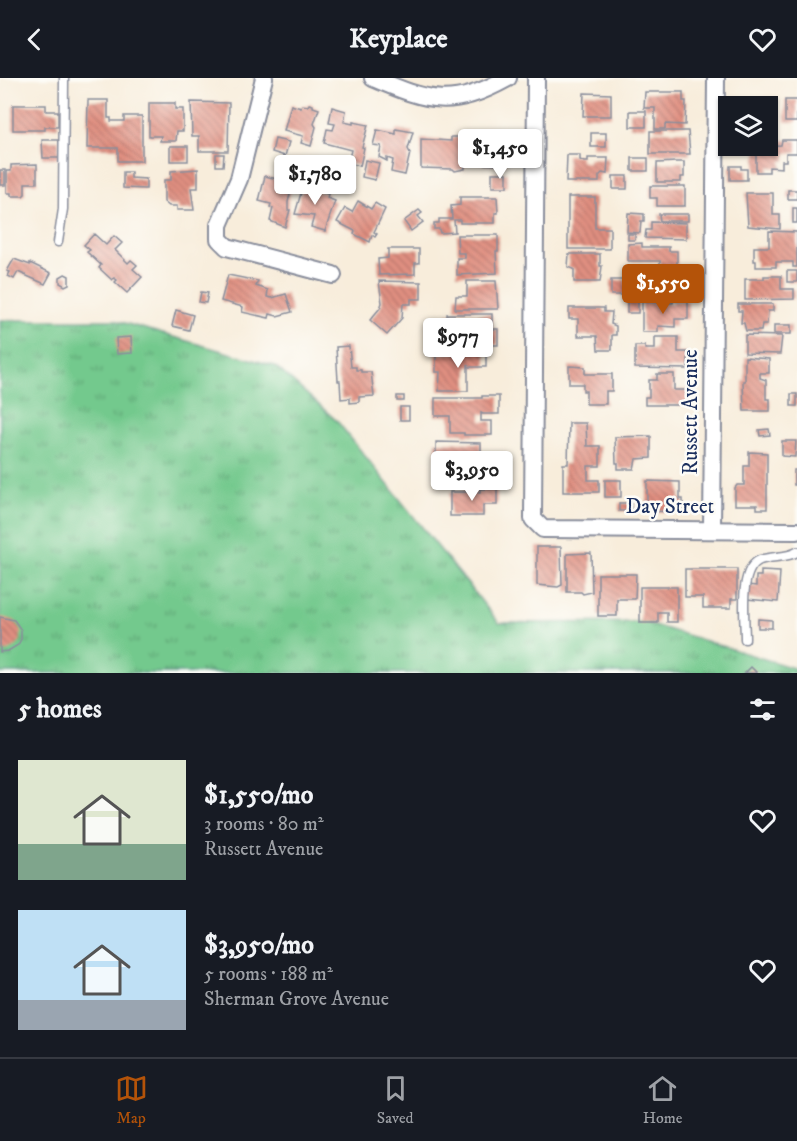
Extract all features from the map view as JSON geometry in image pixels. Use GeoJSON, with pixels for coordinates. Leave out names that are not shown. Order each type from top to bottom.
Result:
{"type":"FeatureCollection","features":[{"type":"Feature","properties":{"kind":"street"},"geometry":{"type":"LineString","coordinates":[[264,78],[239,179],[219,225],[219,239],[227,247],[333,275]]}},
{"type":"Feature","properties":{"kind":"street"},"geometry":{"type":"LineString","coordinates":[[373,78],[418,96],[452,99],[475,94],[508,78]]}},
{"type":"Feature","properties":{"kind":"street","name":"Day Street"},"geometry":{"type":"LineString","coordinates":[[536,78],[532,515],[543,529],[797,531]]}},
{"type":"Feature","properties":{"kind":"street","name":"Russett Avenue"},"geometry":{"type":"LineString","coordinates":[[712,530],[716,78]]}},
{"type":"Feature","properties":{"kind":"lane"},"geometry":{"type":"LineString","coordinates":[[58,242],[63,208],[63,78]]}},
{"type":"Feature","properties":{"kind":"lane"},"geometry":{"type":"LineString","coordinates":[[744,639],[746,576],[750,566],[761,560],[797,552]]}},
{"type":"Feature","properties":{"kind":"green space"},"geometry":{"type":"Polygon","coordinates":[[[0,320],[114,320],[275,366],[337,421],[499,623],[644,622],[797,669],[797,673],[0,673],[0,320]]]}},
{"type":"Feature","properties":{"kind":"building"},"geometry":{"type":"Polygon","coordinates":[[[645,92],[683,92],[683,101],[686,101],[685,125],[665,124],[665,129],[655,129],[655,108],[644,108],[645,92]]]}},
{"type":"Feature","properties":{"kind":"building"},"geometry":{"type":"Polygon","coordinates":[[[584,93],[611,94],[611,116],[583,116],[584,93]]]}},
{"type":"Feature","properties":{"kind":"building"},"geometry":{"type":"Polygon","coordinates":[[[88,100],[108,100],[108,118],[111,118],[111,121],[124,121],[124,116],[142,116],[142,161],[118,161],[118,148],[87,148],[88,100]]]}},
{"type":"Feature","properties":{"kind":"building"},"geometry":{"type":"Polygon","coordinates":[[[785,100],[797,100],[797,122],[785,122],[785,100]]]}},
{"type":"Feature","properties":{"kind":"building"},"geometry":{"type":"Polygon","coordinates":[[[191,102],[229,103],[228,151],[199,151],[199,136],[192,136],[191,102]]]}},
{"type":"Feature","properties":{"kind":"building"},"geometry":{"type":"Polygon","coordinates":[[[149,103],[175,103],[175,109],[183,109],[183,131],[177,131],[176,141],[160,141],[161,136],[149,136],[149,103]]]}},
{"type":"Feature","properties":{"kind":"building"},"geometry":{"type":"Polygon","coordinates":[[[309,104],[319,109],[311,146],[301,143],[303,136],[284,131],[291,105],[301,108],[302,105],[308,106],[309,104]]]}},
{"type":"Feature","properties":{"kind":"building"},"geometry":{"type":"Polygon","coordinates":[[[13,105],[46,105],[46,111],[58,111],[58,127],[45,127],[45,130],[13,130],[13,105]]]}},
{"type":"Feature","properties":{"kind":"building"},"geometry":{"type":"Polygon","coordinates":[[[332,107],[346,111],[344,122],[368,125],[360,166],[348,163],[351,150],[324,143],[327,129],[333,130],[335,124],[329,123],[332,107]]]}},
{"type":"Feature","properties":{"kind":"building"},"geometry":{"type":"Polygon","coordinates":[[[630,111],[646,111],[646,127],[630,127],[630,111]]]}},
{"type":"Feature","properties":{"kind":"building"},"geometry":{"type":"Polygon","coordinates":[[[396,129],[413,132],[408,149],[410,153],[405,175],[391,172],[393,160],[387,158],[387,161],[379,157],[381,146],[373,145],[377,130],[396,134],[396,129]]]}},
{"type":"Feature","properties":{"kind":"building"},"geometry":{"type":"Polygon","coordinates":[[[650,131],[688,131],[690,154],[650,154],[650,131]]]}},
{"type":"Feature","properties":{"kind":"building"},"geometry":{"type":"Polygon","coordinates":[[[477,133],[498,133],[498,141],[504,141],[506,144],[506,165],[475,164],[475,153],[478,153],[477,133]]]}},
{"type":"Feature","properties":{"kind":"building"},"geometry":{"type":"Polygon","coordinates":[[[591,133],[606,133],[606,147],[591,147],[591,133]]]}},
{"type":"Feature","properties":{"kind":"building"},"geometry":{"type":"Polygon","coordinates":[[[451,137],[466,137],[466,143],[464,143],[465,169],[455,171],[453,169],[421,168],[421,139],[451,141],[451,137]]]}},
{"type":"Feature","properties":{"kind":"building"},"geometry":{"type":"Polygon","coordinates":[[[275,139],[289,142],[285,156],[272,152],[275,139]]]}},
{"type":"Feature","properties":{"kind":"building"},"geometry":{"type":"Polygon","coordinates":[[[42,140],[59,140],[59,158],[43,158],[42,140]]]}},
{"type":"Feature","properties":{"kind":"building"},"geometry":{"type":"Polygon","coordinates":[[[782,140],[797,140],[797,153],[786,153],[786,161],[782,161],[782,168],[769,167],[769,172],[756,172],[756,156],[778,156],[778,145],[781,145],[782,140]]]}},
{"type":"Feature","properties":{"kind":"building"},"geometry":{"type":"Polygon","coordinates":[[[170,146],[188,146],[188,161],[170,161],[170,146]]]}},
{"type":"Feature","properties":{"kind":"building"},"geometry":{"type":"Polygon","coordinates":[[[216,154],[224,154],[223,166],[216,166],[216,154]]]}},
{"type":"Feature","properties":{"kind":"building"},"geometry":{"type":"Polygon","coordinates":[[[567,155],[580,155],[580,160],[584,162],[588,162],[588,158],[608,158],[607,174],[602,173],[599,176],[599,182],[566,182],[567,155]]]}},
{"type":"Feature","properties":{"kind":"building"},"geometry":{"type":"Polygon","coordinates":[[[632,158],[648,158],[648,171],[632,171],[632,158]]]}},
{"type":"Feature","properties":{"kind":"building"},"geometry":{"type":"Polygon","coordinates":[[[365,160],[379,163],[375,180],[362,177],[365,160]]]}},
{"type":"Feature","properties":{"kind":"building"},"geometry":{"type":"Polygon","coordinates":[[[684,162],[684,177],[681,177],[681,182],[657,182],[657,163],[684,162]]]}},
{"type":"Feature","properties":{"kind":"building"},"geometry":{"type":"Polygon","coordinates":[[[37,164],[37,183],[25,183],[23,196],[11,196],[11,193],[7,193],[7,171],[11,171],[11,165],[37,164]]]}},
{"type":"Feature","properties":{"kind":"building"},"geometry":{"type":"Polygon","coordinates":[[[730,166],[741,166],[741,169],[747,169],[747,180],[730,180],[730,166]]]}},
{"type":"Feature","properties":{"kind":"building"},"geometry":{"type":"Polygon","coordinates":[[[198,169],[198,188],[191,188],[194,210],[177,210],[177,206],[169,206],[164,202],[164,180],[171,180],[171,171],[198,169]]]}},
{"type":"Feature","properties":{"kind":"building"},"geometry":{"type":"Polygon","coordinates":[[[0,170],[5,170],[5,185],[0,185],[0,170]]]}},
{"type":"Feature","properties":{"kind":"building"},"geometry":{"type":"Polygon","coordinates":[[[123,172],[131,172],[131,178],[146,179],[146,189],[123,188],[123,172]]]}},
{"type":"Feature","properties":{"kind":"building"},"geometry":{"type":"Polygon","coordinates":[[[492,173],[507,173],[507,187],[492,187],[492,173]]]}},
{"type":"Feature","properties":{"kind":"building"},"geometry":{"type":"Polygon","coordinates":[[[265,176],[293,183],[288,202],[288,210],[290,210],[285,227],[270,221],[273,208],[270,207],[271,204],[259,201],[265,176]]]}},
{"type":"Feature","properties":{"kind":"building"},"geometry":{"type":"Polygon","coordinates":[[[613,176],[627,176],[627,189],[613,189],[613,176]]]}},
{"type":"Feature","properties":{"kind":"building"},"geometry":{"type":"Polygon","coordinates":[[[305,179],[315,182],[313,190],[328,194],[327,198],[335,201],[325,231],[311,227],[314,216],[295,214],[305,179]]]}},
{"type":"Feature","properties":{"kind":"building"},"geometry":{"type":"Polygon","coordinates":[[[650,186],[685,186],[685,206],[657,206],[657,198],[650,198],[650,186]]]}},
{"type":"Feature","properties":{"kind":"building"},"geometry":{"type":"Polygon","coordinates":[[[788,190],[797,190],[797,199],[788,199],[788,190]]]}},
{"type":"Feature","properties":{"kind":"building"},"geometry":{"type":"Polygon","coordinates":[[[746,193],[773,193],[773,215],[780,215],[780,229],[748,226],[746,193]]]}},
{"type":"Feature","properties":{"kind":"building"},"geometry":{"type":"Polygon","coordinates":[[[460,197],[497,197],[498,213],[495,213],[495,223],[460,223],[460,220],[454,220],[455,232],[440,233],[439,229],[434,229],[434,223],[439,223],[439,219],[452,219],[451,206],[460,205],[460,197]]]}},
{"type":"Feature","properties":{"kind":"building"},"geometry":{"type":"Polygon","coordinates":[[[568,197],[595,197],[595,228],[610,228],[610,249],[568,249],[568,197]]]}},
{"type":"Feature","properties":{"kind":"building"},"geometry":{"type":"Polygon","coordinates":[[[358,201],[371,209],[375,203],[385,209],[374,232],[377,234],[375,237],[372,235],[370,242],[337,222],[345,208],[352,212],[358,201]]]}},
{"type":"Feature","properties":{"kind":"building"},"geometry":{"type":"Polygon","coordinates":[[[793,208],[797,208],[797,223],[793,223],[793,208]]]}},
{"type":"Feature","properties":{"kind":"building"},"geometry":{"type":"Polygon","coordinates":[[[419,210],[422,213],[418,216],[423,222],[411,231],[404,221],[419,210]]]}},
{"type":"Feature","properties":{"kind":"building"},"geometry":{"type":"Polygon","coordinates":[[[628,213],[644,214],[640,233],[627,232],[628,213]]]}},
{"type":"Feature","properties":{"kind":"building"},"geometry":{"type":"Polygon","coordinates":[[[659,214],[688,214],[688,221],[660,221],[659,214]]]}},
{"type":"Feature","properties":{"kind":"building"},"geometry":{"type":"Polygon","coordinates":[[[651,222],[686,223],[686,239],[645,238],[646,230],[651,230],[651,222]]]}},
{"type":"Feature","properties":{"kind":"building"},"geometry":{"type":"Polygon","coordinates":[[[769,231],[797,232],[797,267],[793,267],[793,262],[776,262],[776,267],[756,267],[754,247],[769,247],[769,231]]]}},
{"type":"Feature","properties":{"kind":"building"},"geometry":{"type":"Polygon","coordinates":[[[94,234],[106,245],[114,236],[122,243],[115,250],[128,263],[131,260],[137,265],[133,269],[142,277],[127,293],[115,282],[117,280],[114,278],[112,280],[99,268],[101,265],[87,252],[90,250],[84,245],[94,234]]]}},
{"type":"Feature","properties":{"kind":"building"},"geometry":{"type":"Polygon","coordinates":[[[628,234],[635,234],[635,240],[628,240],[628,234]]]}},
{"type":"Feature","properties":{"kind":"building"},"geometry":{"type":"Polygon","coordinates":[[[457,235],[498,235],[497,273],[457,275],[457,258],[465,258],[465,253],[458,253],[457,235]]]}},
{"type":"Feature","properties":{"kind":"building"},"geometry":{"type":"Polygon","coordinates":[[[642,243],[642,247],[669,247],[669,251],[677,251],[677,266],[660,266],[660,261],[628,261],[628,244],[642,243]]]}},
{"type":"Feature","properties":{"kind":"building"},"geometry":{"type":"Polygon","coordinates":[[[388,249],[419,249],[419,263],[415,263],[415,274],[379,275],[378,259],[388,258],[388,249]]]}},
{"type":"Feature","properties":{"kind":"building"},"geometry":{"type":"Polygon","coordinates":[[[569,254],[600,254],[600,266],[602,266],[600,282],[574,282],[574,269],[568,267],[569,254]]]}},
{"type":"Feature","properties":{"kind":"building"},"geometry":{"type":"Polygon","coordinates":[[[14,259],[30,265],[30,263],[51,273],[45,284],[18,272],[14,279],[8,276],[10,272],[7,271],[14,259]]]}},
{"type":"Feature","properties":{"kind":"building"},"geometry":{"type":"Polygon","coordinates":[[[651,269],[688,270],[688,294],[644,294],[645,274],[651,274],[651,269]]]}},
{"type":"Feature","properties":{"kind":"building"},"geometry":{"type":"Polygon","coordinates":[[[787,271],[797,271],[797,282],[787,282],[787,271]]]}},
{"type":"Feature","properties":{"kind":"building"},"geometry":{"type":"Polygon","coordinates":[[[65,274],[69,276],[69,284],[65,286],[60,283],[60,277],[65,274]]]}},
{"type":"Feature","properties":{"kind":"building"},"geometry":{"type":"Polygon","coordinates":[[[228,275],[258,281],[256,286],[268,290],[267,297],[286,294],[292,312],[277,316],[270,314],[269,318],[242,312],[243,307],[221,301],[228,275]]]}},
{"type":"Feature","properties":{"kind":"building"},"geometry":{"type":"Polygon","coordinates":[[[764,276],[781,276],[781,289],[794,289],[794,299],[745,300],[745,279],[764,279],[764,276]]]}},
{"type":"Feature","properties":{"kind":"building"},"geometry":{"type":"Polygon","coordinates":[[[611,280],[626,280],[626,295],[611,295],[611,280]]]}},
{"type":"Feature","properties":{"kind":"building"},"geometry":{"type":"Polygon","coordinates":[[[379,281],[421,282],[421,299],[411,299],[411,304],[403,304],[402,318],[387,335],[370,320],[382,303],[379,281]]]}},
{"type":"Feature","properties":{"kind":"building"},"geometry":{"type":"Polygon","coordinates":[[[467,281],[496,281],[498,309],[455,309],[456,296],[467,296],[467,281]]]}},
{"type":"Feature","properties":{"kind":"building"},"geometry":{"type":"Polygon","coordinates":[[[201,292],[208,293],[206,303],[199,302],[201,292]]]}},
{"type":"Feature","properties":{"kind":"building"},"geometry":{"type":"Polygon","coordinates":[[[627,297],[638,297],[638,313],[627,313],[627,297]]]}},
{"type":"Feature","properties":{"kind":"building"},"geometry":{"type":"Polygon","coordinates":[[[673,301],[688,301],[688,319],[675,319],[675,327],[658,326],[658,332],[642,332],[642,302],[673,303],[673,301]]]}},
{"type":"Feature","properties":{"kind":"building"},"geometry":{"type":"Polygon","coordinates":[[[738,304],[773,304],[773,311],[768,311],[767,324],[762,324],[761,331],[746,331],[744,323],[741,323],[742,311],[738,311],[738,304]]]}},
{"type":"Feature","properties":{"kind":"building"},"geometry":{"type":"Polygon","coordinates":[[[569,308],[604,308],[604,312],[612,312],[611,324],[616,326],[616,335],[612,335],[612,350],[598,350],[597,336],[578,336],[578,319],[569,319],[569,308]]]}},
{"type":"Feature","properties":{"kind":"building"},"geometry":{"type":"Polygon","coordinates":[[[176,310],[193,315],[189,330],[172,326],[176,310]]]}},
{"type":"Feature","properties":{"kind":"building"},"geometry":{"type":"Polygon","coordinates":[[[447,314],[492,314],[492,329],[498,329],[498,345],[437,345],[437,333],[443,333],[443,329],[447,329],[447,314]]]}},
{"type":"Feature","properties":{"kind":"building"},"geometry":{"type":"Polygon","coordinates":[[[774,325],[791,325],[791,334],[774,334],[774,325]]]}},
{"type":"Feature","properties":{"kind":"building"},"geometry":{"type":"Polygon","coordinates":[[[745,335],[782,336],[780,354],[745,353],[745,335]]]}},
{"type":"Feature","properties":{"kind":"building"},"geometry":{"type":"Polygon","coordinates":[[[131,337],[132,353],[117,354],[116,338],[131,337]]]}},
{"type":"Feature","properties":{"kind":"building"},"geometry":{"type":"Polygon","coordinates":[[[655,337],[678,337],[678,352],[688,352],[688,369],[635,368],[635,346],[655,349],[655,337]]]}},
{"type":"Feature","properties":{"kind":"building"},"geometry":{"type":"Polygon","coordinates":[[[349,346],[351,367],[356,367],[356,370],[361,370],[361,372],[371,372],[374,396],[359,397],[359,402],[350,403],[350,398],[341,399],[336,347],[349,346]]]}},
{"type":"Feature","properties":{"kind":"building"},"geometry":{"type":"Polygon","coordinates":[[[469,349],[486,350],[486,367],[469,367],[468,364],[468,391],[439,391],[440,372],[436,372],[436,354],[469,352],[469,349]]]}},
{"type":"Feature","properties":{"kind":"building"},"geometry":{"type":"Polygon","coordinates":[[[745,357],[769,359],[769,373],[760,373],[760,378],[766,380],[766,399],[770,399],[770,411],[744,411],[745,357]]]}},
{"type":"Feature","properties":{"kind":"building"},"geometry":{"type":"Polygon","coordinates":[[[569,366],[585,367],[585,374],[612,374],[612,391],[606,391],[606,404],[586,404],[586,391],[583,391],[583,384],[569,384],[569,366]]]}},
{"type":"Feature","properties":{"kind":"building"},"geometry":{"type":"Polygon","coordinates":[[[657,374],[674,374],[674,390],[688,390],[688,405],[645,405],[645,397],[649,397],[649,380],[657,380],[657,374]]]}},
{"type":"Feature","properties":{"kind":"building"},"geometry":{"type":"Polygon","coordinates":[[[791,394],[797,394],[797,406],[791,406],[791,394]]]}},
{"type":"Feature","properties":{"kind":"building"},"geometry":{"type":"Polygon","coordinates":[[[397,396],[404,396],[404,401],[397,401],[397,396]]]}},
{"type":"Feature","properties":{"kind":"building"},"geometry":{"type":"Polygon","coordinates":[[[482,396],[499,396],[499,414],[481,413],[481,421],[492,421],[492,435],[450,433],[450,416],[435,416],[435,398],[482,398],[482,396]]]}},
{"type":"Feature","properties":{"kind":"building"},"geometry":{"type":"Polygon","coordinates":[[[400,407],[409,407],[409,420],[400,420],[400,407]]]}},
{"type":"Feature","properties":{"kind":"building"},"geometry":{"type":"Polygon","coordinates":[[[569,423],[586,423],[587,446],[600,446],[600,466],[588,466],[588,480],[599,480],[599,492],[563,492],[563,464],[568,464],[569,423]]]}},
{"type":"Feature","properties":{"kind":"building"},"geometry":{"type":"Polygon","coordinates":[[[769,429],[770,435],[760,436],[759,430],[769,429]]]}},
{"type":"Feature","properties":{"kind":"building"},"geometry":{"type":"Polygon","coordinates":[[[651,436],[651,458],[636,459],[634,469],[618,469],[615,437],[651,436]]]}},
{"type":"Feature","properties":{"kind":"building"},"geometry":{"type":"Polygon","coordinates":[[[782,441],[796,441],[795,457],[782,456],[782,441]]]}},
{"type":"Feature","properties":{"kind":"building"},"geometry":{"type":"Polygon","coordinates":[[[436,442],[481,443],[481,457],[478,457],[478,462],[499,463],[498,480],[441,480],[441,462],[455,462],[455,457],[452,457],[452,460],[442,460],[442,457],[436,457],[436,442]]]}},
{"type":"Feature","properties":{"kind":"building"},"geometry":{"type":"Polygon","coordinates":[[[749,452],[767,453],[767,509],[757,509],[757,505],[735,505],[735,488],[737,485],[744,485],[744,466],[749,466],[749,452]]]}},
{"type":"Feature","properties":{"kind":"building"},"geometry":{"type":"Polygon","coordinates":[[[794,470],[797,470],[797,485],[794,485],[794,470]]]}},
{"type":"Feature","properties":{"kind":"building"},"geometry":{"type":"Polygon","coordinates":[[[605,480],[621,480],[621,497],[605,497],[605,480]]]}},
{"type":"Feature","properties":{"kind":"building"},"geometry":{"type":"Polygon","coordinates":[[[647,481],[680,482],[683,512],[647,511],[647,481]]]}},
{"type":"Feature","properties":{"kind":"building"},"geometry":{"type":"Polygon","coordinates":[[[480,489],[497,489],[497,505],[483,505],[483,516],[450,516],[450,492],[480,492],[480,489]]]}},
{"type":"Feature","properties":{"kind":"building"},"geometry":{"type":"Polygon","coordinates":[[[619,503],[631,503],[631,511],[619,511],[619,503]]]}},
{"type":"Feature","properties":{"kind":"building"},"geometry":{"type":"Polygon","coordinates":[[[537,547],[561,547],[562,585],[558,587],[537,585],[537,547]]]}},
{"type":"Feature","properties":{"kind":"building"},"geometry":{"type":"Polygon","coordinates":[[[591,553],[592,592],[583,594],[567,592],[567,554],[591,553]]]}},
{"type":"Feature","properties":{"kind":"building"},"geometry":{"type":"Polygon","coordinates":[[[685,569],[737,569],[737,599],[731,599],[731,608],[703,608],[703,597],[685,597],[685,569]]]}},
{"type":"Feature","properties":{"kind":"building"},"geometry":{"type":"Polygon","coordinates":[[[761,571],[780,572],[778,602],[747,599],[748,585],[756,586],[756,576],[761,576],[761,571]]]}},
{"type":"Feature","properties":{"kind":"building"},"geometry":{"type":"Polygon","coordinates":[[[598,574],[636,574],[635,599],[617,599],[617,616],[598,616],[598,574]]]}},
{"type":"Feature","properties":{"kind":"building"},"geometry":{"type":"Polygon","coordinates":[[[640,587],[677,587],[677,622],[667,622],[667,612],[658,612],[658,623],[640,623],[640,587]]]}},
{"type":"Feature","properties":{"kind":"building"},"geometry":{"type":"Polygon","coordinates":[[[0,617],[14,620],[21,630],[21,639],[18,645],[8,651],[0,652],[0,617]]]}},
{"type":"Feature","properties":{"kind":"building"},"geometry":{"type":"Polygon","coordinates":[[[758,619],[772,620],[772,628],[758,628],[758,619]]]}},
{"type":"Feature","properties":{"kind":"building"},"geometry":{"type":"Polygon","coordinates":[[[751,667],[757,673],[745,673],[751,667]]]}}]}
